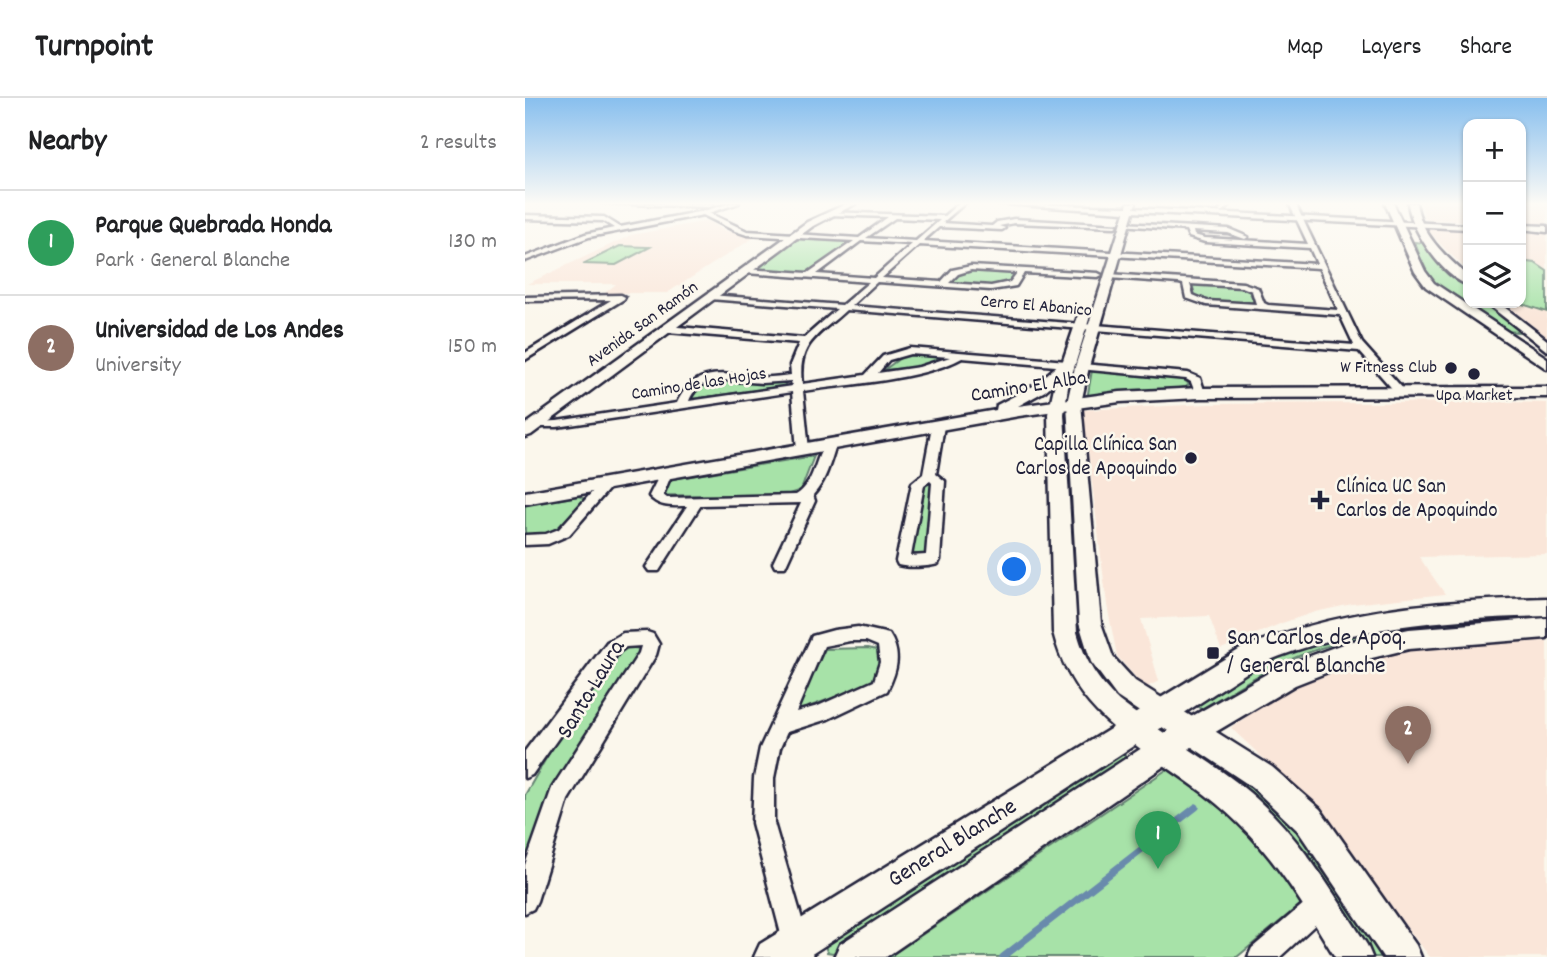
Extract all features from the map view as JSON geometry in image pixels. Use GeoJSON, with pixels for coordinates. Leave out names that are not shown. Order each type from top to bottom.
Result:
{"type":"FeatureCollection","features":[{"type":"Feature","properties":{"kind":"main road"},"geometry":{"type":"LineString","coordinates":[[1408,243],[1420,272],[1430,285],[1547,365]]}},
{"type":"Feature","properties":{"kind":"main road"},"geometry":{"type":"LineString","coordinates":[[1428,243],[1463,277]]}},
{"type":"Feature","properties":{"kind":"main road"},"geometry":{"type":"LineString","coordinates":[[1498,308],[1547,347]]}},
{"type":"Feature","properties":{"kind":"main road"},"geometry":{"type":"LineString","coordinates":[[1503,335],[1523,340],[1533,336]]}},
{"type":"Feature","properties":{"kind":"main road"},"geometry":{"type":"LineString","coordinates":[[977,419],[1029,395],[1075,365]]}},
{"type":"Feature","properties":{"kind":"main road","name":"Camino El Alba"},"geometry":{"type":"LineString","coordinates":[[525,498],[1065,404],[1200,393],[1547,393]]}},
{"type":"Feature","properties":{"kind":"main road","name":"General Blanche"},"geometry":{"type":"LineString","coordinates":[[790,952],[1251,656],[1336,625],[1396,614],[1547,607]]}},
{"type":"Feature","properties":{"kind":"main road","name":"General Blanche"},"geometry":{"type":"LineString","coordinates":[[853,957],[1178,740],[1285,677],[1348,653],[1430,636],[1547,628]]}},
{"type":"Feature","properties":{"kind":"street"},"geometry":{"type":"LineString","coordinates":[[525,259],[560,243]]}},
{"type":"Feature","properties":{"kind":"street","name":"Avenida San Ramón"},"geometry":{"type":"LineString","coordinates":[[530,429],[784,243]]}},
{"type":"Feature","properties":{"kind":"street"},"geometry":{"type":"LineString","coordinates":[[809,276],[855,243]]}},
{"type":"Feature","properties":{"kind":"street"},"geometry":{"type":"LineString","coordinates":[[803,450],[796,360],[805,341],[917,243]]}},
{"type":"Feature","properties":{"kind":"street"},"geometry":{"type":"LineString","coordinates":[[937,243],[1321,266]]}},
{"type":"Feature","properties":{"kind":"street"},"geometry":{"type":"LineString","coordinates":[[1075,365],[1093,327],[1103,276],[1113,243]]}},
{"type":"Feature","properties":{"kind":"street"},"geometry":{"type":"LineString","coordinates":[[1265,243],[1312,246]]}},
{"type":"Feature","properties":{"kind":"street"},"geometry":{"type":"LineString","coordinates":[[1311,243],[1360,348],[1400,391]]}},
{"type":"Feature","properties":{"kind":"street"},"geometry":{"type":"LineString","coordinates":[[943,285],[953,273],[963,269],[1023,270],[1181,281],[1246,286],[1255,290],[1260,304],[1268,308]]}},
{"type":"Feature","properties":{"kind":"street"},"geometry":{"type":"LineString","coordinates":[[746,271],[1003,288],[1015,283],[1023,270]]}},
{"type":"Feature","properties":{"kind":"street"},"geometry":{"type":"LineString","coordinates":[[1093,288],[1103,276]]}},
{"type":"Feature","properties":{"kind":"street"},"geometry":{"type":"LineString","coordinates":[[1181,281],[1186,283],[1189,296],[1201,302],[1344,313]]}},
{"type":"Feature","properties":{"kind":"street"},"geometry":{"type":"LineString","coordinates":[[525,299],[621,297],[525,357]]}},
{"type":"Feature","properties":{"kind":"street","name":"Cerro El Abanico"},"geometry":{"type":"LineString","coordinates":[[710,297],[1360,348]]}},
{"type":"Feature","properties":{"kind":"street"},"geometry":{"type":"LineString","coordinates":[[525,307],[542,298]]}},
{"type":"Feature","properties":{"kind":"street"},"geometry":{"type":"LineString","coordinates":[[1089,301],[1080,326],[1075,365],[1065,404],[1067,645],[1086,684],[1106,706],[1146,721],[1178,740],[1262,777],[1309,820],[1404,957]]}},
{"type":"Feature","properties":{"kind":"street"},"geometry":{"type":"LineString","coordinates":[[667,329],[805,341]]}},
{"type":"Feature","properties":{"kind":"street","name":"Camino de las Hojas"},"geometry":{"type":"LineString","coordinates":[[869,377],[886,358],[897,353],[915,351],[1188,376],[1196,380],[1200,393]]}},
{"type":"Feature","properties":{"kind":"street","name":"Camino de las Hojas"},"geometry":{"type":"LineString","coordinates":[[530,429],[797,383],[869,377],[930,368],[961,355]]}},
{"type":"Feature","properties":{"kind":"street"},"geometry":{"type":"LineString","coordinates":[[681,405],[691,387],[706,378],[718,376],[797,383]]}},
{"type":"Feature","properties":{"kind":"street"},"geometry":{"type":"LineString","coordinates":[[1065,404],[1093,637],[1103,662],[1146,721]]}},
{"type":"Feature","properties":{"kind":"street"},"geometry":{"type":"LineString","coordinates":[[929,476],[939,481],[933,560],[903,561],[918,483],[929,476],[938,426]]}},
{"type":"Feature","properties":{"kind":"street"},"geometry":{"type":"LineString","coordinates":[[666,473],[656,496],[658,500],[789,500],[807,496],[813,489],[831,445]]}},
{"type":"Feature","properties":{"kind":"street"},"geometry":{"type":"LineString","coordinates":[[525,540],[548,539],[564,531],[608,483]]}},
{"type":"Feature","properties":{"kind":"street"},"geometry":{"type":"LineString","coordinates":[[780,563],[808,501],[807,496]]}},
{"type":"Feature","properties":{"kind":"street"},"geometry":{"type":"LineString","coordinates":[[654,567],[696,502]]}},
{"type":"Feature","properties":{"kind":"street"},"geometry":{"type":"LineString","coordinates":[[780,725],[821,713],[881,686],[888,670],[889,647],[883,639],[854,633],[835,635],[818,641],[780,725],[770,748],[764,778],[763,823],[790,952]]}},
{"type":"Feature","properties":{"kind":"street","name":"Santa Laura"},"geometry":{"type":"LineString","coordinates":[[525,768],[613,647],[623,640],[647,639],[650,644],[647,655],[559,795],[525,901]]}},
{"type":"Feature","properties":{"kind":"street"},"geometry":{"type":"LineString","coordinates":[[1178,740],[1280,844],[1355,957]]}},
{"type":"Feature","properties":{"kind":"street"},"geometry":{"type":"LineString","coordinates":[[1261,957],[1321,904]]}},
{"type":"Feature","properties":{"kind":"shaded area"},"geometry":{"type":"Polygon","coordinates":[[[614,243],[745,243],[667,293],[605,293],[616,284],[527,284],[614,243]]]}},
{"type":"Feature","properties":{"kind":"shaded area"},"geometry":{"type":"Polygon","coordinates":[[[1439,243],[1463,243],[1463,266],[1443,247],[1439,243]]]}},
{"type":"Feature","properties":{"kind":"shaded area"},"geometry":{"type":"Polygon","coordinates":[[[1526,243],[1547,243],[1547,337],[1510,308],[1526,308],[1526,243]]]}},
{"type":"Feature","properties":{"kind":"shaded area","name":"Clínica UC San Carlos de Apoquindo"},"geometry":{"type":"Polygon","coordinates":[[[1547,403],[1547,554],[1419,557],[1445,594],[1352,604],[1315,612],[1221,649],[1209,616],[1141,619],[1159,681],[1145,688],[1117,656],[1107,605],[1083,410],[1209,404],[1547,403]]]}},
{"type":"Feature","properties":{"kind":"shaded area"},"geometry":{"type":"Polygon","coordinates":[[[1547,641],[1547,957],[1430,957],[1308,800],[1231,728],[1271,699],[1327,672],[1367,659],[1413,650],[1482,642],[1547,641]]]}},
{"type":"Feature","properties":{"kind":"green space"},"geometry":{"type":"Polygon","coordinates":[[[789,243],[848,243],[808,273],[755,270],[789,243]]]}},
{"type":"Feature","properties":{"kind":"green space"},"geometry":{"type":"Polygon","coordinates":[[[1415,243],[1425,243],[1463,282],[1463,304],[1435,285],[1426,275],[1415,243]]]}},
{"type":"Feature","properties":{"kind":"green space"},"geometry":{"type":"Polygon","coordinates":[[[620,246],[650,247],[616,265],[583,264],[620,246]]]}},
{"type":"Feature","properties":{"kind":"green space"},"geometry":{"type":"Polygon","coordinates":[[[1526,262],[1535,263],[1547,271],[1547,312],[1526,305],[1526,262]]]}},
{"type":"Feature","properties":{"kind":"green space"},"geometry":{"type":"Polygon","coordinates":[[[968,269],[1017,273],[1010,283],[994,287],[951,284],[959,271],[968,269]]]}},
{"type":"Feature","properties":{"kind":"green space"},"geometry":{"type":"Polygon","coordinates":[[[1192,283],[1238,286],[1249,291],[1255,303],[1207,302],[1195,295],[1192,283]]]}},
{"type":"Feature","properties":{"kind":"green space"},"geometry":{"type":"Polygon","coordinates":[[[1469,308],[1492,308],[1521,332],[1503,331],[1469,308]]]}},
{"type":"Feature","properties":{"kind":"green space"},"geometry":{"type":"Polygon","coordinates":[[[907,353],[946,357],[927,366],[884,370],[907,353]]]}},
{"type":"Feature","properties":{"kind":"green space"},"geometry":{"type":"Polygon","coordinates":[[[1092,370],[1180,377],[1189,384],[1186,387],[1087,399],[1092,370]]]}},
{"type":"Feature","properties":{"kind":"green space"},"geometry":{"type":"Polygon","coordinates":[[[716,379],[787,381],[784,386],[691,399],[698,384],[716,379]]]}},
{"type":"Feature","properties":{"kind":"green space"},"geometry":{"type":"Polygon","coordinates":[[[1066,414],[1083,615],[1142,712],[1133,717],[1101,689],[1077,645],[1060,415],[1066,414]]]}},
{"type":"Feature","properties":{"kind":"green space"},"geometry":{"type":"Polygon","coordinates":[[[814,456],[801,490],[783,496],[660,495],[672,479],[814,456]]]}},
{"type":"Feature","properties":{"kind":"green space"},"geometry":{"type":"Polygon","coordinates":[[[924,484],[939,484],[928,554],[910,554],[924,484]]]}},
{"type":"Feature","properties":{"kind":"green space"},"geometry":{"type":"Polygon","coordinates":[[[579,496],[587,500],[560,526],[545,534],[525,537],[525,505],[579,496]]]}},
{"type":"Feature","properties":{"kind":"green space"},"geometry":{"type":"Polygon","coordinates":[[[1483,616],[1489,618],[1490,623],[1408,629],[1327,646],[1276,666],[1201,709],[1193,703],[1276,658],[1342,633],[1394,624],[1483,616]]]}},
{"type":"Feature","properties":{"kind":"green space"},"geometry":{"type":"Polygon","coordinates":[[[624,647],[643,649],[525,880],[525,795],[582,696],[624,647]]]}},
{"type":"Feature","properties":{"kind":"green space"},"geometry":{"type":"Polygon","coordinates":[[[868,648],[882,651],[883,679],[795,712],[825,649],[868,648]]]}},
{"type":"Feature","properties":{"kind":"green space"},"geometry":{"type":"Polygon","coordinates":[[[1192,743],[1260,790],[1317,850],[1388,957],[1371,957],[1300,845],[1248,791],[1185,748],[1192,743]]]}},
{"type":"Feature","properties":{"kind":"green space"},"geometry":{"type":"Polygon","coordinates":[[[1122,752],[1130,760],[833,953],[827,952],[825,945],[1122,752]]]}},
{"type":"Feature","properties":{"kind":"green space"},"geometry":{"type":"Polygon","coordinates":[[[1169,768],[1216,785],[1313,894],[1237,957],[889,957],[1169,768]]]}},
{"type":"Feature","properties":{"kind":"waterway"},"geometry":{"type":"LineString","coordinates":[[1003,957],[1196,807]]}},
{"type":"Feature","properties":{"kind":"place","name":"W Fitness Club"},"geometry":{"type":"Point","coordinates":[1451,368]}},
{"type":"Feature","properties":{"kind":"place","name":"Upa Market"},"geometry":{"type":"Point","coordinates":[1474,374]}},
{"type":"Feature","properties":{"kind":"place","name":"Capilla Clínica San Carlos de Apoquindo"},"geometry":{"type":"Point","coordinates":[1191,458]}},
{"type":"Feature","properties":{"kind":"place","name":"Clínica UC San Carlos de Apoquindo"},"geometry":{"type":"Point","coordinates":[1320,500]}},
{"type":"Feature","properties":{"kind":"place","name":"San Carlos de Apoq. / General Blanche"},"geometry":{"type":"Point","coordinates":[1213,653]}},
{"type":"Feature","properties":{"kind":"place","name":"Universidad de Los Andes"},"geometry":{"type":"Point","coordinates":[1408,764]}},
{"type":"Feature","properties":{"kind":"place","name":"Parque Quebrada Honda"},"geometry":{"type":"Point","coordinates":[1158,869]}}]}
